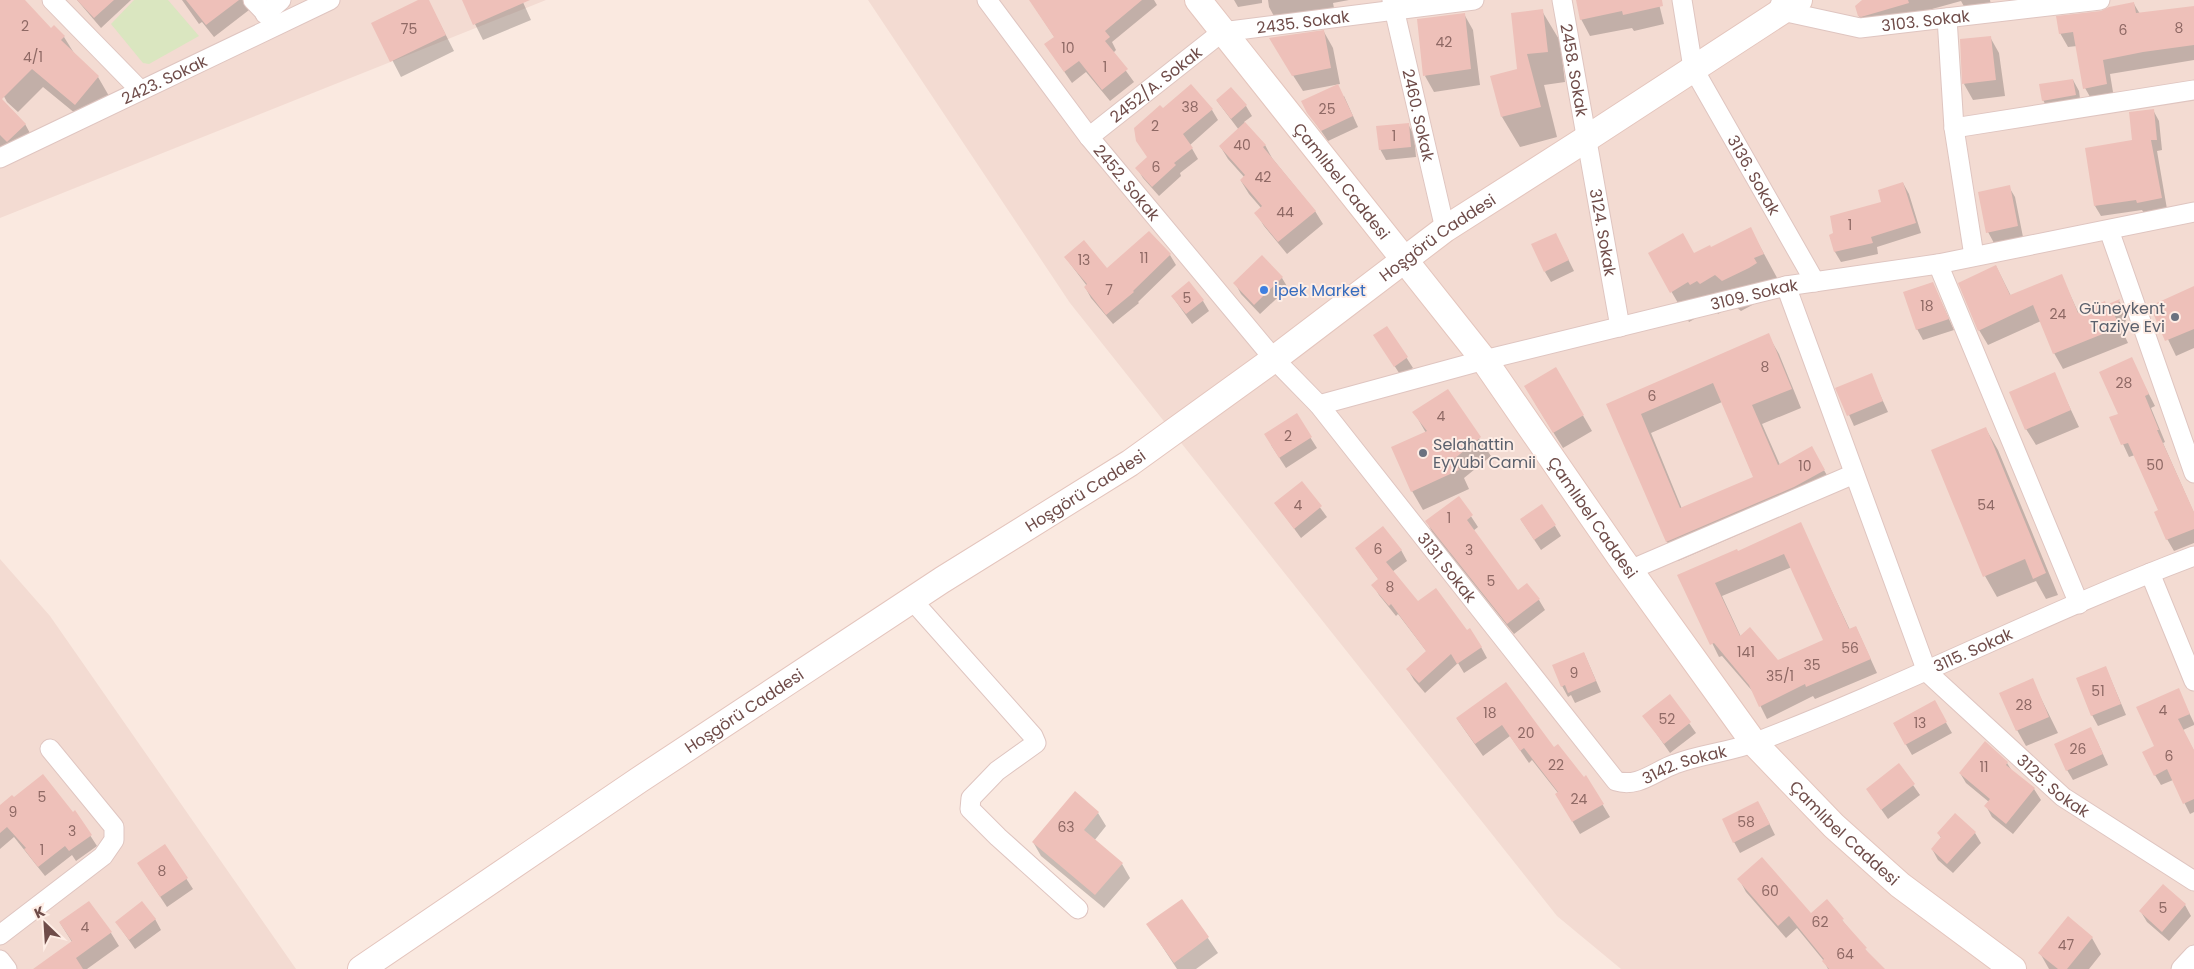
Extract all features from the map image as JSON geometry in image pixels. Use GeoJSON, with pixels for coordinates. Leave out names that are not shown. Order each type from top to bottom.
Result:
{"type":"FeatureCollection","features":[{"type":"Feature","properties":{"kind":"street"},"geometry":{"type":"LineString","coordinates":[[52,0],[140,90]]}},
{"type":"Feature","properties":{"kind":"street"},"geometry":{"type":"LineString","coordinates":[[265,13],[281,0]]}},
{"type":"Feature","properties":{"kind":"street","name":"2423. Sokak"},"geometry":{"type":"LineString","coordinates":[[0,158],[140,90],[265,13],[330,0]]}},
{"type":"Feature","properties":{"kind":"street","name":"2452. Sokak"},"geometry":{"type":"LineString","coordinates":[[987,0],[1090,137],[1274,359]]}},
{"type":"Feature","properties":{"kind":"street","name":"Çamlıbel Caddesi"},"geometry":{"type":"LineString","coordinates":[[1198,0],[1316,151],[1370,215],[1403,260],[1484,360],[1630,570],[1754,743],[1834,826],[1900,885],[2013,969]]}},
{"type":"Feature","properties":{"kind":"street","name":"2435. Sokak"},"geometry":{"type":"LineString","coordinates":[[1222,32],[1393,5],[1474,0]]}},
{"type":"Feature","properties":{"kind":"street","name":"2458. Sokak"},"geometry":{"type":"LineString","coordinates":[[1562,0],[1586,139]]}},
{"type":"Feature","properties":{"kind":"street","name":"3136. Sokak"},"geometry":{"type":"LineString","coordinates":[[1682,0],[1694,68],[1815,282]]}},
{"type":"Feature","properties":{"kind":"street","name":"3103. Sokak"},"geometry":{"type":"LineString","coordinates":[[1787,4],[1860,28],[2094,0]]}},
{"type":"Feature","properties":{"kind":"street","name":"Hoşgörü Caddesi"},"geometry":{"type":"LineString","coordinates":[[361,969],[639,780],[912,600],[1130,463],[1274,359],[1445,229],[1694,68],[1787,4]]}},
{"type":"Feature","properties":{"kind":"street","name":"2460. Sokak"},"geometry":{"type":"LineString","coordinates":[[1393,5],[1445,229]]}},
{"type":"Feature","properties":{"kind":"street"},"geometry":{"type":"LineString","coordinates":[[1947,18],[1954,128],[1974,256]]}},
{"type":"Feature","properties":{"kind":"street","name":"2452/A. Sokak"},"geometry":{"type":"LineString","coordinates":[[1090,137],[1222,32]]}},
{"type":"Feature","properties":{"kind":"street"},"geometry":{"type":"LineString","coordinates":[[1954,128],[2194,90]]}},
{"type":"Feature","properties":{"kind":"street","name":"3124. Sokak"},"geometry":{"type":"LineString","coordinates":[[1586,139],[1620,327]]}},
{"type":"Feature","properties":{"kind":"street","name":"3109. Sokak"},"geometry":{"type":"LineString","coordinates":[[1319,405],[1484,360],[1786,286],[1938,264],[2194,212]]}},
{"type":"Feature","properties":{"kind":"street"},"geometry":{"type":"LineString","coordinates":[[2109,230],[2194,473]]}},
{"type":"Feature","properties":{"kind":"street"},"geometry":{"type":"LineString","coordinates":[[1938,264],[2078,604]]}},
{"type":"Feature","properties":{"kind":"street"},"geometry":{"type":"LineString","coordinates":[[1786,286],[1927,672]]}},
{"type":"Feature","properties":{"kind":"street","name":"3131. Sokak"},"geometry":{"type":"LineString","coordinates":[[1274,359],[1319,405],[1616,781]]}},
{"type":"Feature","properties":{"kind":"street"},"geometry":{"type":"LineString","coordinates":[[1630,570],[1854,474]]}},
{"type":"Feature","properties":{"kind":"street","name":"3115. Sokak"},"geometry":{"type":"LineString","coordinates":[[1754,743],[1927,672],[2078,604],[2194,556]]}},
{"type":"Feature","properties":{"kind":"street"},"geometry":{"type":"LineString","coordinates":[[2150,573],[2194,681]]}},
{"type":"Feature","properties":{"kind":"street"},"geometry":{"type":"LineString","coordinates":[[912,600],[1034,736],[1036,743],[997,771],[971,798],[970,809],[998,837],[1078,909]]}},
{"type":"Feature","properties":{"kind":"street","name":"3125. Sokak"},"geometry":{"type":"LineString","coordinates":[[1927,672],[2063,797],[2194,880]]}},
{"type":"Feature","properties":{"kind":"street","name":"3142. Sokak"},"geometry":{"type":"LineString","coordinates":[[1616,781],[1626,784],[1642,780],[1676,764],[1754,743]]}},
{"type":"Feature","properties":{"kind":"street"},"geometry":{"type":"LineString","coordinates":[[0,935],[103,856],[114,840],[114,827],[50,749]]}},
{"type":"Feature","properties":{"kind":"street"},"geometry":{"type":"LineString","coordinates":[[2181,969],[2194,955]]}},
{"type":"Feature","properties":{"kind":"street"},"geometry":{"type":"LineString","coordinates":[[0,960],[7,969]]}},
{"type":"Feature","properties":{"kind":"shaded area"},"geometry":{"type":"Polygon","coordinates":[[[0,0],[546,0],[0,218],[0,0]]]}},
{"type":"Feature","properties":{"kind":"shaded area"},"geometry":{"type":"Polygon","coordinates":[[[868,0],[2194,0],[2194,969],[1621,969],[1557,916],[1070,303],[868,0]]]}},
{"type":"Feature","properties":{"kind":"shaded area"},"geometry":{"type":"Polygon","coordinates":[[[0,559],[50,616],[296,969],[0,969],[0,559]]]}},
{"type":"Feature","properties":{"kind":"green space"},"geometry":{"type":"Polygon","coordinates":[[[134,0],[168,0],[199,36],[149,64],[143,63],[111,24],[134,0]]]}},
{"type":"Feature","properties":{"kind":"building"},"geometry":{"type":"Polygon","coordinates":[[[0,0],[25,0],[51,28],[54,25],[65,36],[61,40],[99,76],[75,105],[32,69],[2,99],[26,124],[7,142],[0,135],[0,0]]]}},
{"type":"Feature","properties":{"kind":"building"},"geometry":{"type":"Polygon","coordinates":[[[77,0],[114,0],[94,18],[77,0]]]}},
{"type":"Feature","properties":{"kind":"building"},"geometry":{"type":"Polygon","coordinates":[[[186,0],[239,0],[206,25],[186,0]]]}},
{"type":"Feature","properties":{"kind":"building"},"geometry":{"type":"Polygon","coordinates":[[[418,0],[429,0],[446,35],[390,62],[371,23],[418,0]]]}},
{"type":"Feature","properties":{"kind":"building"},"geometry":{"type":"Polygon","coordinates":[[[462,0],[530,0],[473,25],[462,0]]]}},
{"type":"Feature","properties":{"kind":"building"},"geometry":{"type":"Polygon","coordinates":[[[1029,0],[1142,0],[1105,31],[1110,37],[1105,41],[1128,69],[1102,90],[1079,61],[1064,72],[1044,44],[1054,37],[1029,0]]]}},
{"type":"Feature","properties":{"kind":"building"},"geometry":{"type":"Polygon","coordinates":[[[1576,0],[1662,0],[1663,6],[1623,15],[1622,11],[1580,20],[1576,0]]]}},
{"type":"Feature","properties":{"kind":"building"},"geometry":{"type":"Polygon","coordinates":[[[1862,0],[1908,0],[1909,3],[1861,17],[1858,16],[1855,6],[1862,0]]]}},
{"type":"Feature","properties":{"kind":"building"},"geometry":{"type":"Polygon","coordinates":[[[2134,2],[2136,13],[2194,6],[2194,45],[2103,60],[2107,84],[2083,89],[2073,32],[2059,34],[2056,16],[2101,11],[2109,7],[2134,2]]]}},
{"type":"Feature","properties":{"kind":"building"},"geometry":{"type":"Polygon","coordinates":[[[1543,9],[1548,52],[1527,54],[1541,107],[1501,117],[1490,76],[1517,69],[1511,13],[1543,9]]]}},
{"type":"Feature","properties":{"kind":"building"},"geometry":{"type":"Polygon","coordinates":[[[1465,13],[1471,69],[1423,76],[1417,19],[1465,13]]]}},
{"type":"Feature","properties":{"kind":"building"},"geometry":{"type":"Polygon","coordinates":[[[1324,30],[1331,68],[1292,76],[1269,38],[1324,30]]]}},
{"type":"Feature","properties":{"kind":"building"},"geometry":{"type":"Polygon","coordinates":[[[1991,36],[1996,80],[1962,84],[1960,39],[1991,36]]]}},
{"type":"Feature","properties":{"kind":"building"},"geometry":{"type":"Polygon","coordinates":[[[2073,79],[2076,95],[2042,101],[2039,84],[2073,79]]]}},
{"type":"Feature","properties":{"kind":"building"},"geometry":{"type":"Polygon","coordinates":[[[1191,84],[1213,109],[1183,134],[1193,148],[1174,163],[1176,165],[1152,187],[1135,168],[1147,157],[1136,141],[1134,128],[1160,105],[1163,108],[1191,84]]]}},
{"type":"Feature","properties":{"kind":"building"},"geometry":{"type":"Polygon","coordinates":[[[1338,84],[1353,116],[1321,131],[1307,113],[1301,101],[1338,84]]]}},
{"type":"Feature","properties":{"kind":"building"},"geometry":{"type":"Polygon","coordinates":[[[1231,87],[1247,105],[1231,119],[1216,100],[1231,87]]]}},
{"type":"Feature","properties":{"kind":"building"},"geometry":{"type":"Polygon","coordinates":[[[2154,109],[2157,140],[2151,140],[2162,198],[2137,203],[2136,200],[2094,206],[2085,148],[2132,140],[2129,112],[2154,109]]]}},
{"type":"Feature","properties":{"kind":"building"},"geometry":{"type":"Polygon","coordinates":[[[1245,122],[1266,145],[1263,147],[1316,211],[1278,242],[1254,213],[1262,206],[1240,180],[1245,175],[1219,146],[1245,122]]]}},
{"type":"Feature","properties":{"kind":"building"},"geometry":{"type":"Polygon","coordinates":[[[1409,123],[1411,147],[1379,150],[1376,126],[1409,123]]]}},
{"type":"Feature","properties":{"kind":"building"},"geometry":{"type":"Polygon","coordinates":[[[1903,182],[1916,223],[1871,237],[1873,243],[1834,252],[1829,235],[1833,233],[1830,216],[1881,202],[1878,190],[1903,182]]]}},
{"type":"Feature","properties":{"kind":"building"},"geometry":{"type":"Polygon","coordinates":[[[2010,185],[2018,226],[1986,233],[1978,192],[2010,185]]]}},
{"type":"Feature","properties":{"kind":"building"},"geometry":{"type":"Polygon","coordinates":[[[1751,227],[1764,254],[1754,258],[1757,263],[1722,281],[1715,275],[1700,284],[1697,281],[1690,285],[1688,282],[1670,293],[1648,253],[1683,233],[1694,253],[1710,245],[1711,247],[1751,227]]]}},
{"type":"Feature","properties":{"kind":"building"},"geometry":{"type":"Polygon","coordinates":[[[1149,231],[1171,254],[1134,292],[1106,315],[1084,287],[1087,284],[1064,257],[1084,240],[1107,268],[1149,231]]]}},
{"type":"Feature","properties":{"kind":"building"},"geometry":{"type":"Polygon","coordinates":[[[1556,233],[1569,260],[1544,272],[1531,244],[1556,233]]]}},
{"type":"Feature","properties":{"kind":"building"},"geometry":{"type":"Polygon","coordinates":[[[1262,255],[1283,277],[1254,305],[1233,283],[1262,255]]]}},
{"type":"Feature","properties":{"kind":"building"},"geometry":{"type":"Polygon","coordinates":[[[1996,265],[2010,295],[2062,274],[2078,313],[2105,301],[2106,305],[2120,299],[2114,314],[2120,327],[2053,354],[2033,305],[1978,331],[1958,283],[1996,265]]]}},
{"type":"Feature","properties":{"kind":"building"},"geometry":{"type":"Polygon","coordinates":[[[1189,281],[1204,300],[1186,314],[1171,296],[1189,281]]]}},
{"type":"Feature","properties":{"kind":"building"},"geometry":{"type":"Polygon","coordinates":[[[1933,282],[1949,319],[1916,330],[1903,292],[1933,282]]]}},
{"type":"Feature","properties":{"kind":"building","name":"Güneykent Taziye Evi"},"geometry":{"type":"Polygon","coordinates":[[[2194,286],[2194,329],[2165,341],[2150,306],[2194,286]]]}},
{"type":"Feature","properties":{"kind":"building"},"geometry":{"type":"Polygon","coordinates":[[[1387,326],[1408,357],[1394,367],[1373,335],[1387,326]]]}},
{"type":"Feature","properties":{"kind":"building"},"geometry":{"type":"Polygon","coordinates":[[[1769,333],[1792,389],[1752,405],[1778,465],[1812,446],[1825,470],[1794,487],[1666,542],[1606,404],[1769,333]],[[1713,383],[1641,414],[1680,508],[1753,477],[1713,383]]]}},
{"type":"Feature","properties":{"kind":"building"},"geometry":{"type":"Polygon","coordinates":[[[2132,357],[2149,394],[2145,396],[2159,430],[2157,430],[2194,512],[2194,529],[2166,540],[2154,512],[2158,510],[2128,443],[2121,445],[2109,417],[2118,414],[2099,372],[2132,357]]]}},
{"type":"Feature","properties":{"kind":"building"},"geometry":{"type":"Polygon","coordinates":[[[1556,367],[1584,415],[1553,433],[1524,386],[1556,367]]]}},
{"type":"Feature","properties":{"kind":"building"},"geometry":{"type":"Polygon","coordinates":[[[2055,372],[2071,410],[2025,430],[2009,392],[2055,372]]]}},
{"type":"Feature","properties":{"kind":"building"},"geometry":{"type":"Polygon","coordinates":[[[1872,373],[1883,401],[1847,416],[1835,388],[1872,373]]]}},
{"type":"Feature","properties":{"kind":"building"},"geometry":{"type":"Polygon","coordinates":[[[1448,389],[1481,437],[1454,459],[1459,470],[1411,492],[1391,447],[1427,431],[1412,412],[1448,389]]]}},
{"type":"Feature","properties":{"kind":"building"},"geometry":{"type":"Polygon","coordinates":[[[1297,413],[1312,437],[1279,458],[1264,434],[1297,413]]]}},
{"type":"Feature","properties":{"kind":"building"},"geometry":{"type":"Polygon","coordinates":[[[1986,427],[2046,573],[2033,579],[2025,559],[1983,577],[1931,450],[1986,427]]]}},
{"type":"Feature","properties":{"kind":"building"},"geometry":{"type":"Polygon","coordinates":[[[1302,481],[1322,506],[1294,529],[1274,503],[1302,481]]]}},
{"type":"Feature","properties":{"kind":"building"},"geometry":{"type":"Polygon","coordinates":[[[1459,496],[1473,515],[1467,520],[1518,590],[1527,583],[1540,599],[1507,624],[1425,521],[1459,496]]]}},
{"type":"Feature","properties":{"kind":"building"},"geometry":{"type":"Polygon","coordinates":[[[1542,504],[1556,525],[1534,540],[1520,519],[1542,504]]]}},
{"type":"Feature","properties":{"kind":"building"},"geometry":{"type":"Polygon","coordinates":[[[1801,522],[1849,629],[1856,626],[1871,659],[1806,687],[1805,684],[1759,707],[1749,685],[1714,643],[1710,645],[1677,575],[1737,549],[1738,551],[1801,522]],[[1784,554],[1715,583],[1740,636],[1750,627],[1778,660],[1823,640],[1784,554]]]}},
{"type":"Feature","properties":{"kind":"building"},"geometry":{"type":"Polygon","coordinates":[[[1383,526],[1402,550],[1386,562],[1418,601],[1436,588],[1467,630],[1470,628],[1482,647],[1457,664],[1451,654],[1419,683],[1406,669],[1426,651],[1391,604],[1389,606],[1371,585],[1378,579],[1355,548],[1383,526]]]}},
{"type":"Feature","properties":{"kind":"building"},"geometry":{"type":"Polygon","coordinates":[[[1584,652],[1596,681],[1568,693],[1565,685],[1561,687],[1552,665],[1584,652]]]}},
{"type":"Feature","properties":{"kind":"building"},"geometry":{"type":"Polygon","coordinates":[[[2106,666],[2121,704],[2091,716],[2076,678],[2106,666]]]}},
{"type":"Feature","properties":{"kind":"building"},"geometry":{"type":"Polygon","coordinates":[[[2033,678],[2049,717],[2016,731],[1999,693],[2033,678]]]}},
{"type":"Feature","properties":{"kind":"building"},"geometry":{"type":"Polygon","coordinates":[[[1506,682],[1554,747],[1558,744],[1584,777],[1586,775],[1604,804],[1572,822],[1555,794],[1558,792],[1524,748],[1520,751],[1502,725],[1475,744],[1456,718],[1506,682]]]}},
{"type":"Feature","properties":{"kind":"building"},"geometry":{"type":"Polygon","coordinates":[[[2179,688],[2190,714],[2178,719],[2194,750],[2194,799],[2183,804],[2167,769],[2154,776],[2142,752],[2154,746],[2136,707],[2179,688]]]}},
{"type":"Feature","properties":{"kind":"building"},"geometry":{"type":"Polygon","coordinates":[[[1670,694],[1691,722],[1664,744],[1642,716],[1670,694]]]}},
{"type":"Feature","properties":{"kind":"building"},"geometry":{"type":"Polygon","coordinates":[[[1935,700],[1947,722],[1905,745],[1893,723],[1935,700]]]}},
{"type":"Feature","properties":{"kind":"building"},"geometry":{"type":"Polygon","coordinates":[[[2091,727],[2103,754],[2066,771],[2054,744],[2091,727]]]}},
{"type":"Feature","properties":{"kind":"building"},"geometry":{"type":"Polygon","coordinates":[[[1985,741],[2008,762],[2006,765],[2035,788],[2006,824],[1984,806],[1990,799],[1959,773],[1985,741]]]}},
{"type":"Feature","properties":{"kind":"building"},"geometry":{"type":"Polygon","coordinates":[[[1899,763],[1915,784],[1881,810],[1866,789],[1899,763]]]}},
{"type":"Feature","properties":{"kind":"building"},"geometry":{"type":"Polygon","coordinates":[[[43,774],[73,812],[75,810],[92,835],[69,851],[65,846],[38,867],[24,849],[26,848],[7,827],[0,833],[0,805],[12,795],[14,797],[43,774]]]}},
{"type":"Feature","properties":{"kind":"building"},"geometry":{"type":"Polygon","coordinates":[[[1075,791],[1099,812],[1084,830],[1123,863],[1095,895],[1032,842],[1075,791]]]}},
{"type":"Feature","properties":{"kind":"building"},"geometry":{"type":"Polygon","coordinates":[[[1758,801],[1770,824],[1733,843],[1722,819],[1758,801]]]}},
{"type":"Feature","properties":{"kind":"building"},"geometry":{"type":"Polygon","coordinates":[[[1955,813],[1976,832],[1947,864],[1931,849],[1941,837],[1937,833],[1955,813]]]}},
{"type":"Feature","properties":{"kind":"building"},"geometry":{"type":"Polygon","coordinates":[[[165,844],[188,878],[160,897],[137,863],[165,844]]]}},
{"type":"Feature","properties":{"kind":"building"},"geometry":{"type":"Polygon","coordinates":[[[1762,857],[1811,913],[1827,899],[1844,919],[1842,920],[1867,948],[1865,949],[1885,969],[1829,969],[1822,961],[1824,959],[1789,916],[1778,926],[1737,879],[1762,857]]]}},
{"type":"Feature","properties":{"kind":"building"},"geometry":{"type":"Polygon","coordinates":[[[2163,884],[2186,904],[2162,932],[2139,911],[2163,884]]]}},
{"type":"Feature","properties":{"kind":"building"},"geometry":{"type":"Polygon","coordinates":[[[1182,899],[1209,937],[1174,963],[1146,924],[1182,899]]]}},
{"type":"Feature","properties":{"kind":"building"},"geometry":{"type":"Polygon","coordinates":[[[89,901],[112,932],[76,958],[83,969],[33,969],[72,941],[59,922],[89,901]]]}},
{"type":"Feature","properties":{"kind":"building"},"geometry":{"type":"Polygon","coordinates":[[[142,901],[156,919],[129,940],[115,922],[142,901]]]}},
{"type":"Feature","properties":{"kind":"building"},"geometry":{"type":"Polygon","coordinates":[[[2068,916],[2093,937],[2067,969],[2058,969],[2038,953],[2068,916]]]}},
{"type":"Feature","properties":{"kind":"place","name":"İpek Market"},"geometry":{"type":"Point","coordinates":[1264,290]}},
{"type":"Feature","properties":{"kind":"place","name":"Güneykent Taziye Evi"},"geometry":{"type":"Point","coordinates":[2175,317]}},
{"type":"Feature","properties":{"kind":"place","name":"Selahattin Eyyubi Camii"},"geometry":{"type":"Point","coordinates":[1423,453]}}]}
